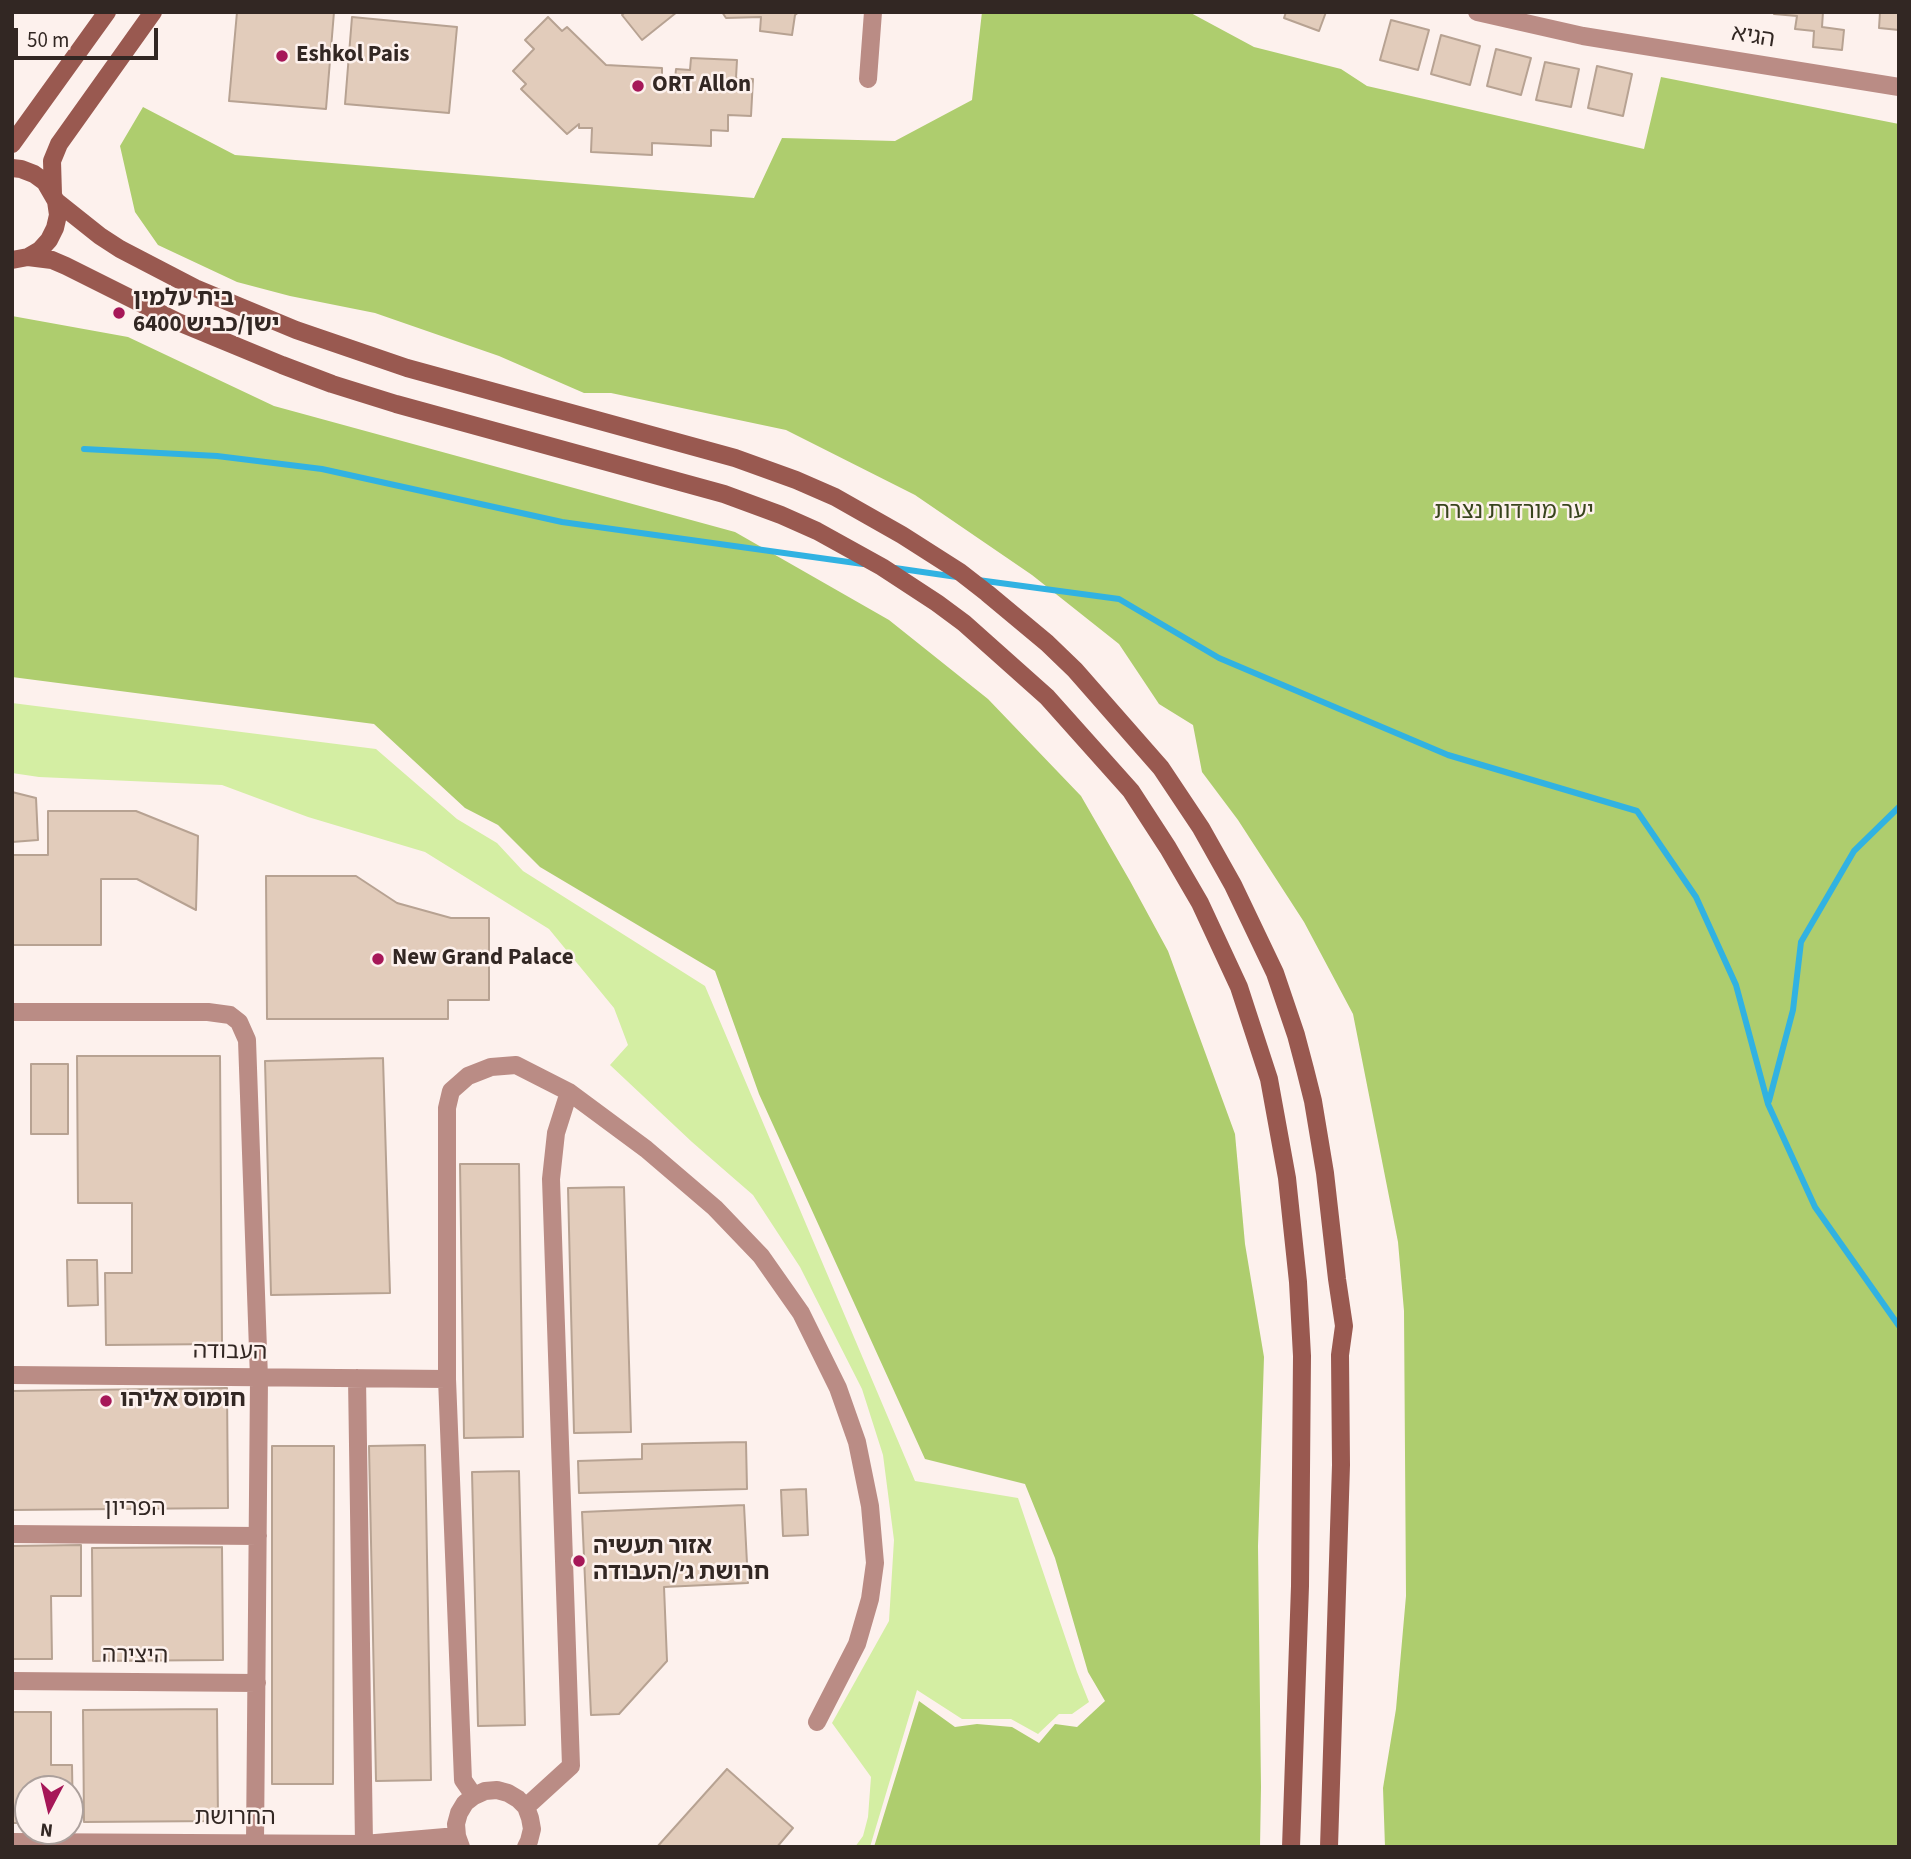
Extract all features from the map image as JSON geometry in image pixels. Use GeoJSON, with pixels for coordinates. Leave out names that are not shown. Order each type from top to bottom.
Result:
{"type":"FeatureCollection","features":[{"type":"Feature","properties":{"kind":"main road"},"geometry":{"type":"LineString","coordinates":[[12,144],[107,12]]}},
{"type":"Feature","properties":{"kind":"main road"},"geometry":{"type":"LineString","coordinates":[[20,258],[40,250],[55,228],[58,215],[52,161],[59,144],[153,12]]}},
{"type":"Feature","properties":{"kind":"main road"},"geometry":{"type":"LineString","coordinates":[[12,168],[34,174],[45,182],[55,198],[100,236],[120,248],[195,288],[296,330],[407,368],[735,458],[835,497],[960,572],[996,600],[1074,670],[1161,768],[1201,828],[1233,884],[1275,973],[1306,1069],[1325,1173],[1336,1279],[1344,1326],[1340,1355],[1338,1588],[1329,1847]]}},
{"type":"Feature","properties":{"kind":"main road"},"geometry":{"type":"LineString","coordinates":[[20,258],[52,260],[178,322],[332,384],[724,494],[817,531],[891,573],[964,623],[1047,696],[1130,791],[1200,903],[1239,987],[1269,1079],[1285,1167],[1298,1282],[1302,1356],[1300,1586],[1291,1847]]}},
{"type":"Feature","properties":{"kind":"street"},"geometry":{"type":"LineString","coordinates":[[868,79],[873,12]]}},
{"type":"Feature","properties":{"kind":"street","name":"הגיא"},"geometry":{"type":"LineString","coordinates":[[1477,12],[1583,36],[1899,87]]}},
{"type":"Feature","properties":{"kind":"street"},"geometry":{"type":"LineString","coordinates":[[12,1012],[208,1012],[230,1016],[239,1022],[247,1040],[259,1378],[256,1843]]}},
{"type":"Feature","properties":{"kind":"street"},"geometry":{"type":"LineString","coordinates":[[474,1796],[463,1780],[447,1379],[447,1108],[451,1091],[468,1076],[491,1067],[516,1065],[569,1092],[646,1149],[715,1208],[761,1256],[801,1313],[838,1388],[857,1442],[870,1506],[875,1563],[870,1599],[857,1644],[817,1721]]}},
{"type":"Feature","properties":{"kind":"street"},"geometry":{"type":"LineString","coordinates":[[526,1807],[571,1766],[551,1179],[556,1133],[569,1092]]}},
{"type":"Feature","properties":{"kind":"street","name":"העבודה"},"geometry":{"type":"LineString","coordinates":[[12,1375],[447,1379]]}},
{"type":"Feature","properties":{"kind":"street"},"geometry":{"type":"LineString","coordinates":[[358,1378],[364,1844]]}},
{"type":"Feature","properties":{"kind":"street","name":"הפריון"},"geometry":{"type":"LineString","coordinates":[[12,1534],[258,1536]]}},
{"type":"Feature","properties":{"kind":"street","name":"היצירה"},"geometry":{"type":"LineString","coordinates":[[12,1681],[257,1683]]}},
{"type":"Feature","properties":{"kind":"street"},"geometry":{"type":"LineString","coordinates":[[459,1841],[456,1824],[465,1803],[485,1791],[496,1790],[508,1793],[526,1807],[532,1829],[526,1847]]}},
{"type":"Feature","properties":{"kind":"street","name":"החרושת"},"geometry":{"type":"LineString","coordinates":[[12,1842],[364,1844],[459,1841]]}},
{"type":"Feature","properties":{"kind":"green space","name":"יער מורדות נצרת"},"geometry":{"type":"Polygon","coordinates":[[[982,12],[1189,12],[1254,47],[1341,69],[1367,86],[1644,149],[1661,77],[1899,124],[1899,1847],[1385,1847],[1383,1788],[1396,1709],[1406,1596],[1404,1311],[1398,1242],[1353,1014],[1304,922],[1238,820],[1202,772],[1193,725],[1159,704],[1119,644],[1032,575],[915,495],[786,430],[611,393],[584,393],[499,356],[375,313],[237,282],[158,245],[135,212],[120,146],[143,107],[235,155],[754,198],[782,138],[895,141],[972,100],[982,12]]]}},
{"type":"Feature","properties":{"kind":"green space"},"geometry":{"type":"Polygon","coordinates":[[[12,316],[128,337],[274,406],[735,532],[889,620],[988,699],[1081,796],[1168,951],[1235,1134],[1245,1244],[1264,1357],[1258,1546],[1260,1847],[874,1847],[919,1701],[955,1727],[977,1724],[1012,1727],[1039,1743],[1055,1724],[1077,1727],[1105,1701],[1088,1672],[1055,1558],[1025,1484],[925,1459],[759,1094],[715,971],[540,867],[498,825],[465,808],[374,724],[12,677],[12,316]]]}},
{"type":"Feature","properties":{"kind":"green space"},"geometry":{"type":"Polygon","coordinates":[[[12,703],[376,749],[457,819],[497,843],[523,871],[705,986],[915,1481],[1018,1498],[1089,1702],[1072,1714],[1059,1714],[1038,1734],[1011,1719],[962,1719],[917,1690],[870,1847],[855,1847],[863,1836],[868,1817],[871,1777],[832,1723],[889,1621],[894,1540],[883,1455],[862,1389],[800,1267],[753,1195],[610,1065],[628,1045],[614,1008],[549,929],[425,852],[308,817],[222,785],[39,777],[12,773],[12,703]]]}},
{"type":"Feature","properties":{"kind":"building","name":"Eshkol Pais"},"geometry":{"type":"Polygon","coordinates":[[[237,12],[334,12],[326,109],[229,101],[237,12]]]}},
{"type":"Feature","properties":{"kind":"building"},"geometry":{"type":"Polygon","coordinates":[[[625,12],[677,12],[642,40],[622,15],[625,12]]]}},
{"type":"Feature","properties":{"kind":"building"},"geometry":{"type":"Polygon","coordinates":[[[722,12],[799,12],[795,15],[792,35],[760,31],[761,17],[726,18],[722,12]]]}},
{"type":"Feature","properties":{"kind":"building"},"geometry":{"type":"Polygon","coordinates":[[[1286,12],[1326,12],[1319,31],[1284,18],[1286,12]]]}},
{"type":"Feature","properties":{"kind":"building"},"geometry":{"type":"Polygon","coordinates":[[[1823,12],[1822,27],[1844,30],[1842,50],[1813,47],[1814,31],[1795,29],[1797,16],[1774,14],[1823,12]]]}},
{"type":"Feature","properties":{"kind":"building"},"geometry":{"type":"Polygon","coordinates":[[[1880,12],[1899,12],[1899,30],[1879,28],[1880,12]]]}},
{"type":"Feature","properties":{"kind":"building"},"geometry":{"type":"Polygon","coordinates":[[[352,17],[457,27],[449,113],[345,104],[352,17]]]}},
{"type":"Feature","properties":{"kind":"building","name":"ORT Allon"},"geometry":{"type":"Polygon","coordinates":[[[548,17],[562,31],[567,27],[606,65],[662,68],[662,79],[675,80],[676,69],[690,70],[691,58],[737,60],[736,78],[753,79],[751,116],[728,115],[728,131],[711,130],[711,146],[652,143],[652,155],[591,152],[592,128],[579,128],[579,124],[567,134],[521,89],[526,84],[513,71],[534,49],[525,40],[548,17]]]}},
{"type":"Feature","properties":{"kind":"building"},"geometry":{"type":"Polygon","coordinates":[[[1391,20],[1429,30],[1418,70],[1380,60],[1391,20]]]}},
{"type":"Feature","properties":{"kind":"building"},"geometry":{"type":"Polygon","coordinates":[[[1441,35],[1480,46],[1470,85],[1431,74],[1441,35]]]}},
{"type":"Feature","properties":{"kind":"building"},"geometry":{"type":"Polygon","coordinates":[[[1496,49],[1531,58],[1521,95],[1487,86],[1496,49]]]}},
{"type":"Feature","properties":{"kind":"building"},"geometry":{"type":"Polygon","coordinates":[[[1545,62],[1579,69],[1571,107],[1536,100],[1545,62]]]}},
{"type":"Feature","properties":{"kind":"building"},"geometry":{"type":"Polygon","coordinates":[[[1597,66],[1632,74],[1623,116],[1588,108],[1597,66]]]}},
{"type":"Feature","properties":{"kind":"building"},"geometry":{"type":"Polygon","coordinates":[[[12,792],[36,798],[38,840],[12,842],[12,792]]]}},
{"type":"Feature","properties":{"kind":"building"},"geometry":{"type":"Polygon","coordinates":[[[48,811],[136,811],[198,836],[196,910],[137,879],[101,879],[101,945],[12,945],[12,855],[48,855],[48,811]]]}},
{"type":"Feature","properties":{"kind":"building","name":"New Grand Palace"},"geometry":{"type":"Polygon","coordinates":[[[266,876],[356,876],[397,903],[451,918],[489,918],[489,1000],[448,1000],[448,1019],[267,1019],[266,876]]]}},
{"type":"Feature","properties":{"kind":"building"},"geometry":{"type":"Polygon","coordinates":[[[77,1056],[220,1056],[222,1344],[106,1345],[105,1273],[132,1273],[132,1203],[78,1203],[77,1056]]]}},
{"type":"Feature","properties":{"kind":"building"},"geometry":{"type":"Polygon","coordinates":[[[383,1058],[390,1293],[271,1295],[265,1061],[383,1058]]]}},
{"type":"Feature","properties":{"kind":"building"},"geometry":{"type":"Polygon","coordinates":[[[31,1064],[68,1064],[68,1134],[31,1134],[31,1064]]]}},
{"type":"Feature","properties":{"kind":"building"},"geometry":{"type":"Polygon","coordinates":[[[460,1164],[519,1164],[523,1437],[464,1438],[460,1164]]]}},
{"type":"Feature","properties":{"kind":"building"},"geometry":{"type":"Polygon","coordinates":[[[624,1187],[631,1432],[574,1433],[568,1188],[624,1187]]]}},
{"type":"Feature","properties":{"kind":"building"},"geometry":{"type":"Polygon","coordinates":[[[67,1260],[97,1260],[98,1305],[68,1306],[67,1260]]]}},
{"type":"Feature","properties":{"kind":"building"},"geometry":{"type":"Polygon","coordinates":[[[227,1388],[228,1508],[12,1510],[12,1391],[227,1388]]]}},
{"type":"Feature","properties":{"kind":"building"},"geometry":{"type":"Polygon","coordinates":[[[746,1442],[747,1489],[579,1493],[578,1461],[642,1459],[642,1444],[746,1442]]]}},
{"type":"Feature","properties":{"kind":"building"},"geometry":{"type":"Polygon","coordinates":[[[425,1445],[431,1780],[376,1781],[369,1446],[425,1445]]]}},
{"type":"Feature","properties":{"kind":"building"},"geometry":{"type":"Polygon","coordinates":[[[272,1446],[334,1446],[333,1784],[272,1784],[272,1446]]]}},
{"type":"Feature","properties":{"kind":"building"},"geometry":{"type":"Polygon","coordinates":[[[519,1471],[525,1725],[478,1726],[472,1472],[519,1471]]]}},
{"type":"Feature","properties":{"kind":"building"},"geometry":{"type":"Polygon","coordinates":[[[806,1489],[808,1535],[783,1536],[781,1490],[806,1489]]]}},
{"type":"Feature","properties":{"kind":"building"},"geometry":{"type":"Polygon","coordinates":[[[744,1505],[748,1583],[664,1587],[667,1661],[619,1714],[591,1715],[582,1512],[744,1505]]]}},
{"type":"Feature","properties":{"kind":"building"},"geometry":{"type":"Polygon","coordinates":[[[81,1545],[81,1596],[51,1596],[52,1659],[12,1659],[12,1546],[81,1545]]]}},
{"type":"Feature","properties":{"kind":"building"},"geometry":{"type":"Polygon","coordinates":[[[222,1547],[223,1660],[93,1661],[92,1548],[222,1547]]]}},
{"type":"Feature","properties":{"kind":"building"},"geometry":{"type":"Polygon","coordinates":[[[217,1709],[218,1821],[84,1822],[83,1710],[217,1709]]]}},
{"type":"Feature","properties":{"kind":"building"},"geometry":{"type":"Polygon","coordinates":[[[12,1712],[51,1712],[51,1765],[72,1765],[72,1775],[14,1775],[12,1823],[12,1712]]]}},
{"type":"Feature","properties":{"kind":"building"},"geometry":{"type":"Polygon","coordinates":[[[727,1769],[793,1828],[777,1847],[657,1847],[727,1769]]]}},
{"type":"Feature","properties":{"kind":"waterway"},"geometry":{"type":"LineString","coordinates":[[84,449],[217,456],[322,469],[562,522],[863,564]]}},
{"type":"Feature","properties":{"kind":"waterway"},"geometry":{"type":"LineString","coordinates":[[895,568],[957,577]]}},
{"type":"Feature","properties":{"kind":"waterway"},"geometry":{"type":"LineString","coordinates":[[978,580],[1119,599],[1219,658],[1448,755],[1637,811],[1696,897],[1736,985],[1768,1104],[1815,1207],[1899,1326]]}},
{"type":"Feature","properties":{"kind":"waterway"},"geometry":{"type":"LineString","coordinates":[[1769,1101],[1793,1010],[1801,942],[1854,851],[1899,807]]}},
{"type":"Feature","properties":{"kind":"place","name":"Eshkol Pais"},"geometry":{"type":"Point","coordinates":[282,56]}},
{"type":"Feature","properties":{"kind":"place","name":"ORT Allon"},"geometry":{"type":"Point","coordinates":[638,86]}},
{"type":"Feature","properties":{"kind":"place","name":"בית עלמין ישן/כביש 6400"},"geometry":{"type":"Point","coordinates":[119,313]}},
{"type":"Feature","properties":{"kind":"place","name":"New Grand Palace"},"geometry":{"type":"Point","coordinates":[378,959]}},
{"type":"Feature","properties":{"kind":"place","name":"חומוס אליהו"},"geometry":{"type":"Point","coordinates":[106,1401]}},
{"type":"Feature","properties":{"kind":"place","name":"אזור תעשיה חרושת ג׳/העבודה"},"geometry":{"type":"Point","coordinates":[579,1561]}}]}
